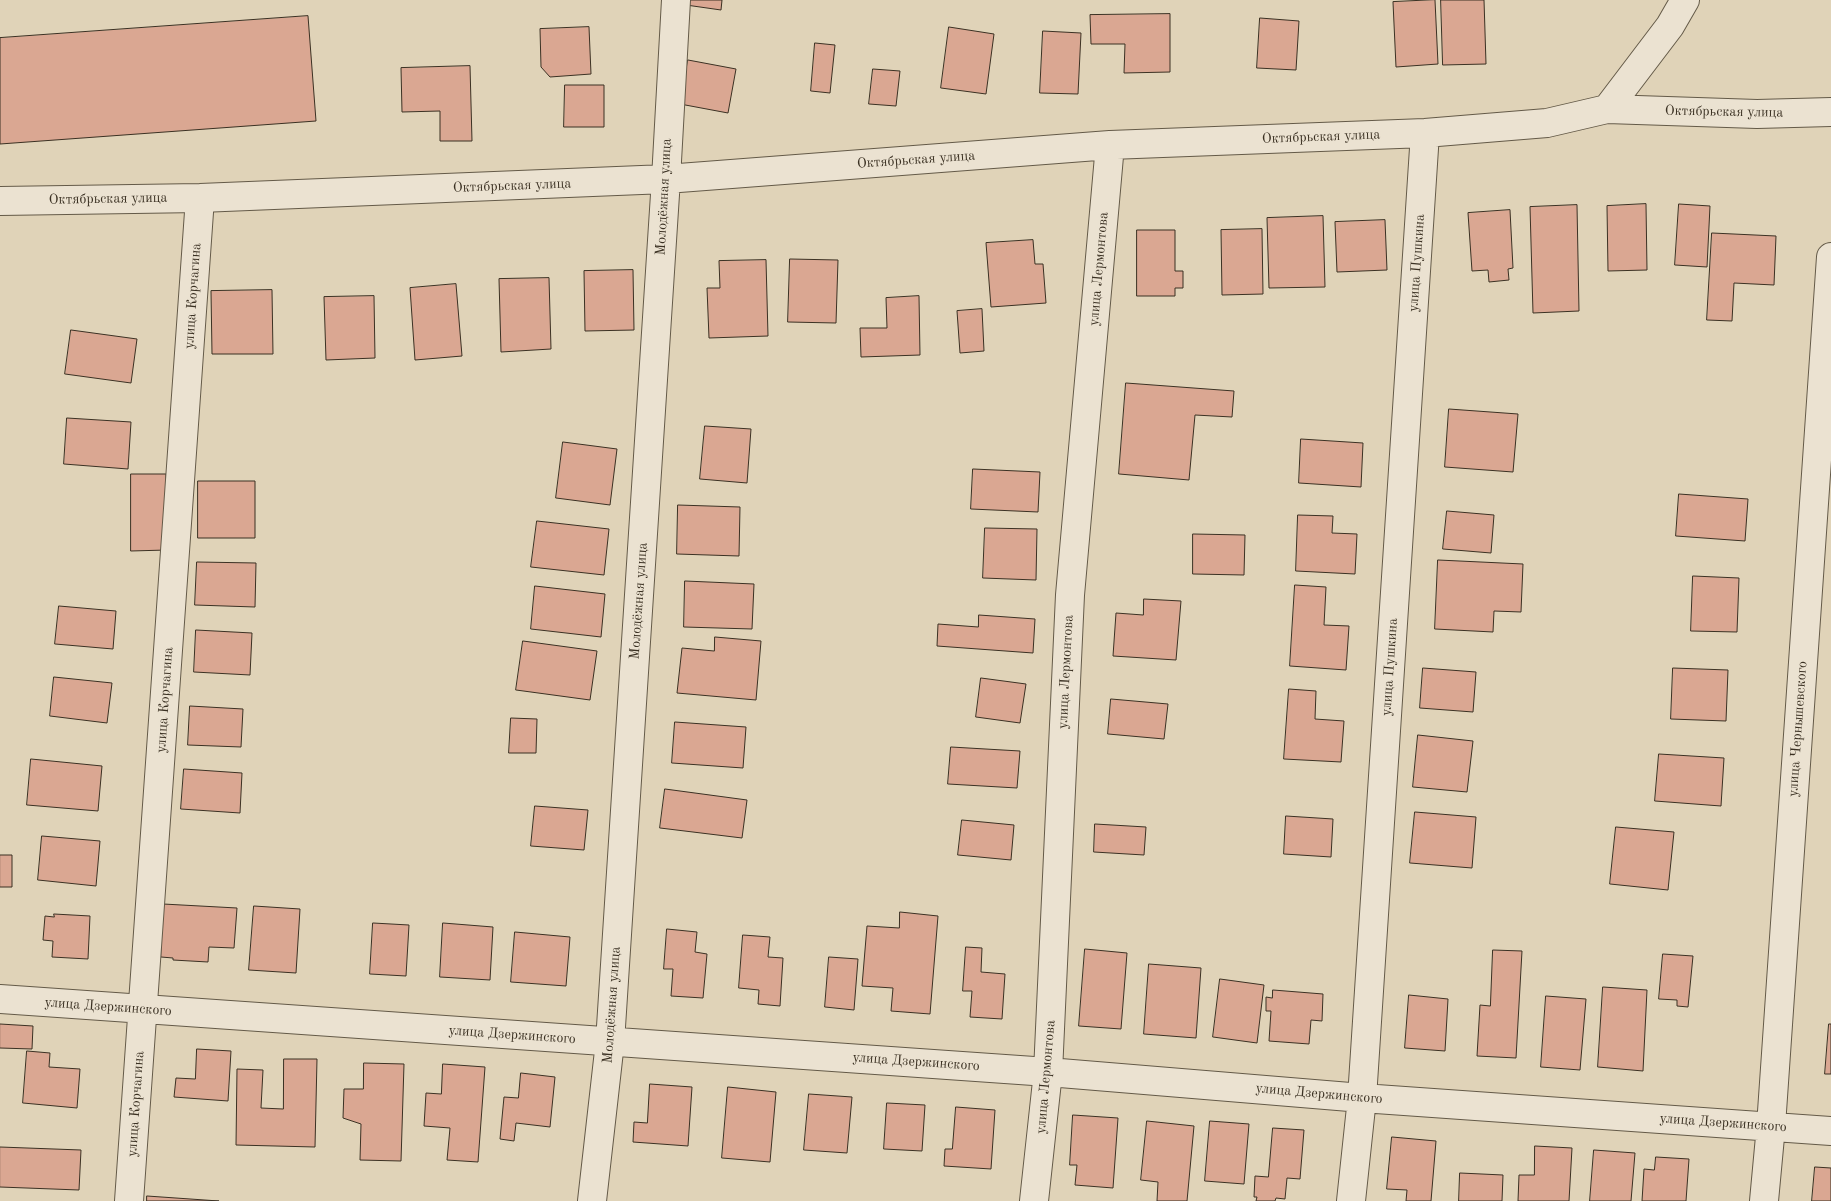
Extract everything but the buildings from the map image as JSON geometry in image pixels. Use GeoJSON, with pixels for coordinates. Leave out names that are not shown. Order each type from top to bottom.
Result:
{"type":"FeatureCollection","features":[{"type":"Feature","properties":{"kind":"street","name":"Молодёжная улица"},"geometry":{"type":"LineString","coordinates":[[592,1201],[610,1042],[676,0]]}},
{"type":"Feature","properties":{"kind":"street"},"geometry":{"type":"LineString","coordinates":[[1607,109],[1670,26],[1685,0]]}},
{"type":"Feature","properties":{"kind":"street","name":"Октябрьская улица"},"geometry":{"type":"LineString","coordinates":[[0,201],[200,198],[666,179],[1110,145],[1425,133],[1547,122],[1607,109],[1757,114],[1831,112]]}},
{"type":"Feature","properties":{"kind":"street","name":"улица Пушкина"},"geometry":{"type":"LineString","coordinates":[[1351,1201],[1362,1098],[1425,133]]}},
{"type":"Feature","properties":{"kind":"street","name":"улица Лермонтова"},"geometry":{"type":"LineString","coordinates":[[1034,1201],[1048,1072],[1070,595],[1110,145]]}},
{"type":"Feature","properties":{"kind":"street","name":"улица Корчагина"},"geometry":{"type":"LineString","coordinates":[[129,1201],[200,198]]}},
{"type":"Feature","properties":{"kind":"street","name":"улица Чернышевского"},"geometry":{"type":"LineString","coordinates":[[1764,1201],[1771,1126],[1831,257]]}},
{"type":"Feature","properties":{"kind":"street","name":"улица Дзержинского"},"geometry":{"type":"LineString","coordinates":[[0,999],[1048,1072],[1362,1098],[1831,1131]]}}]}
